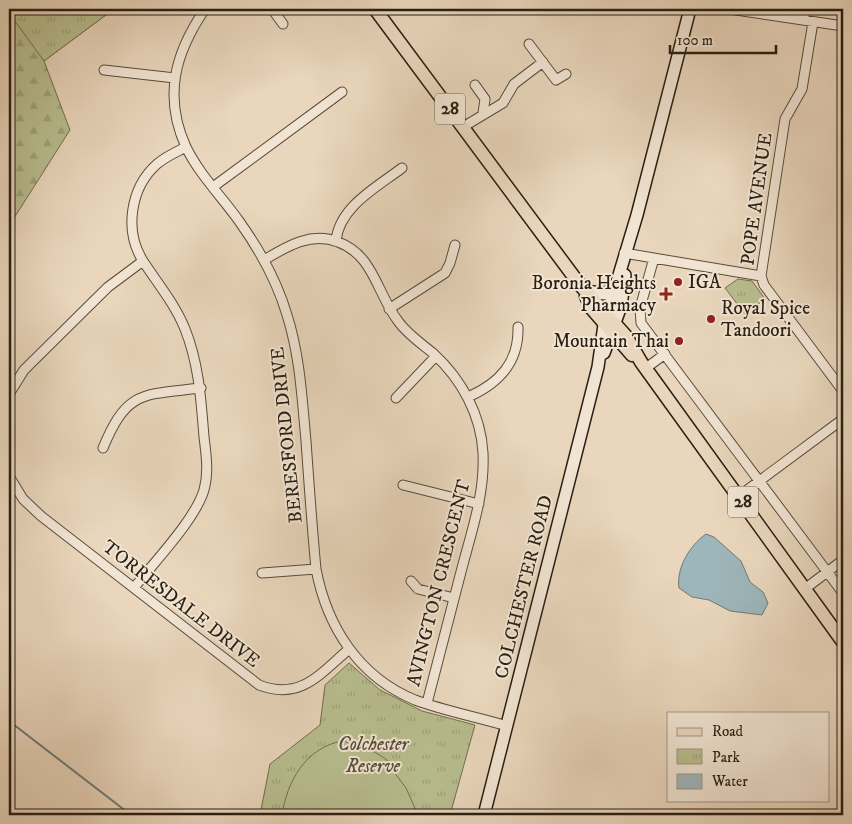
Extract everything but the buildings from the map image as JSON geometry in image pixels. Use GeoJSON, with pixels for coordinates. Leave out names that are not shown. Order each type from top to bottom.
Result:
{"type":"FeatureCollection","features":[{"type":"Feature","properties":{"kind":"main road","name":"28"},"geometry":{"type":"LineString","coordinates":[[375,9],[583,288],[592,309],[610,324],[644,365],[843,642]]}},
{"type":"Feature","properties":{"kind":"main road"},"geometry":{"type":"LineString","coordinates":[[610,324],[636,215],[690,9]]}},
{"type":"Feature","properties":{"kind":"main road"},"geometry":{"type":"LineString","coordinates":[[610,324],[615,286],[627,254]]}},
{"type":"Feature","properties":{"kind":"main road"},"geometry":{"type":"LineString","coordinates":[[583,288],[605,294],[615,286]]}},
{"type":"Feature","properties":{"kind":"main road","name":"COLCHESTER ROAD"},"geometry":{"type":"LineString","coordinates":[[484,815],[610,324]]}},
{"type":"Feature","properties":{"kind":"street","name":"BERESFORD DRIVE"},"geometry":{"type":"LineString","coordinates":[[205,9],[188,34],[179,57],[175,78],[178,124],[186,147],[264,260],[287,313],[299,365],[316,569],[320,592],[328,615],[348,650],[383,682],[405,695],[427,703],[507,726]]}},
{"type":"Feature","properties":{"kind":"street"},"geometry":{"type":"LineString","coordinates":[[272,9],[283,24]]}},
{"type":"Feature","properties":{"kind":"street"},"geometry":{"type":"LineString","coordinates":[[729,9],[843,26]]}},
{"type":"Feature","properties":{"kind":"street"},"geometry":{"type":"LineString","coordinates":[[803,20],[806,9]]}},
{"type":"Feature","properties":{"kind":"street","name":"POPE AVENUE"},"geometry":{"type":"LineString","coordinates":[[813,22],[802,89],[785,119],[762,276],[764,285],[843,390]]}},
{"type":"Feature","properties":{"kind":"street"},"geometry":{"type":"LineString","coordinates":[[529,44],[556,80],[566,74]]}},
{"type":"Feature","properties":{"kind":"street"},"geometry":{"type":"LineString","coordinates":[[463,127],[503,103],[514,84],[543,62]]}},
{"type":"Feature","properties":{"kind":"street"},"geometry":{"type":"LineString","coordinates":[[104,70],[175,78]]}},
{"type":"Feature","properties":{"kind":"street"},"geometry":{"type":"LineString","coordinates":[[475,86],[485,99],[483,114]]}},
{"type":"Feature","properties":{"kind":"street"},"geometry":{"type":"LineString","coordinates":[[213,187],[342,92]]}},
{"type":"Feature","properties":{"kind":"street"},"geometry":{"type":"LineString","coordinates":[[134,588],[196,508],[204,489],[207,464],[201,388],[194,354],[185,328],[172,301],[143,261],[137,248],[132,224],[139,190],[146,176],[157,164],[186,147]]}},
{"type":"Feature","properties":{"kind":"street"},"geometry":{"type":"LineString","coordinates":[[264,260],[292,244],[318,239],[336,241],[344,217],[355,204],[402,168]]}},
{"type":"Feature","properties":{"kind":"street","name":"AVINGTON CRESCENT"},"geometry":{"type":"LineString","coordinates":[[336,241],[346,245],[364,260],[389,309],[399,323],[448,368],[468,397],[479,425],[483,452],[479,504],[427,703]]}},
{"type":"Feature","properties":{"kind":"street"},"geometry":{"type":"LineString","coordinates":[[389,309],[445,272],[450,263],[455,245]]}},
{"type":"Feature","properties":{"kind":"street"},"geometry":{"type":"LineString","coordinates":[[627,254],[762,276]]}},
{"type":"Feature","properties":{"kind":"street"},"geometry":{"type":"LineString","coordinates":[[654,258],[640,308],[641,322],[761,480],[843,593]]}},
{"type":"Feature","properties":{"kind":"street"},"geometry":{"type":"LineString","coordinates":[[9,394],[24,370],[108,287],[143,261]]}},
{"type":"Feature","properties":{"kind":"street"},"geometry":{"type":"LineString","coordinates":[[468,397],[490,385],[502,374],[515,356],[518,343],[518,327]]}},
{"type":"Feature","properties":{"kind":"street"},"geometry":{"type":"LineString","coordinates":[[644,365],[664,354]]}},
{"type":"Feature","properties":{"kind":"street"},"geometry":{"type":"LineString","coordinates":[[396,398],[436,356]]}},
{"type":"Feature","properties":{"kind":"street"},"geometry":{"type":"LineString","coordinates":[[102,448],[113,423],[128,405],[140,398],[155,394],[201,388]]}},
{"type":"Feature","properties":{"kind":"street"},"geometry":{"type":"LineString","coordinates":[[739,496],[843,419]]}},
{"type":"Feature","properties":{"kind":"street","name":"TORRESDALE DRIVE"},"geometry":{"type":"LineString","coordinates":[[9,476],[30,506],[246,677],[272,690],[288,691],[307,684],[348,650]]}},
{"type":"Feature","properties":{"kind":"street"},"geometry":{"type":"LineString","coordinates":[[403,485],[479,504]]}},
{"type":"Feature","properties":{"kind":"street"},"geometry":{"type":"LineString","coordinates":[[806,588],[843,560]]}},
{"type":"Feature","properties":{"kind":"street"},"geometry":{"type":"LineString","coordinates":[[262,573],[316,569]]}},
{"type":"Feature","properties":{"kind":"street"},"geometry":{"type":"LineString","coordinates":[[411,581],[418,589],[454,598]]}},
{"type":"Feature","properties":{"kind":"green space"},"geometry":{"type":"Polygon","coordinates":[[[9,9],[114,9],[44,61],[70,130],[9,226],[9,9]]]}},
{"type":"Feature","properties":{"kind":"green space"},"geometry":{"type":"Polygon","coordinates":[[[9,9],[114,9],[44,61],[9,13],[9,9]]]}},
{"type":"Feature","properties":{"kind":"green space"},"geometry":{"type":"Polygon","coordinates":[[[738,279],[752,281],[765,299],[745,314],[725,288],[738,279]]]}},
{"type":"Feature","properties":{"kind":"green space","name":"Colchester Reserve"},"geometry":{"type":"Polygon","coordinates":[[[349,663],[380,690],[422,711],[475,725],[450,815],[260,815],[270,764],[320,725],[325,685],[349,663]]]}},
{"type":"Feature","properties":{"kind":"green space"},"geometry":{"type":"Polygon","coordinates":[[[342,741],[369,750],[393,765],[390,767],[406,788],[418,815],[282,815],[288,790],[300,768],[318,751],[342,741]]]}},
{"type":"Feature","properties":{"kind":"water"},"geometry":{"type":"Polygon","coordinates":[[[706,534],[714,537],[741,561],[750,582],[763,592],[768,603],[762,615],[730,611],[709,600],[692,597],[679,588],[680,573],[685,558],[695,544],[706,534]]]}},
{"type":"Feature","properties":{"kind":"waterway"},"geometry":{"type":"LineString","coordinates":[[9,721],[131,815]]}},
{"type":"Feature","properties":{"kind":"place","name":"IGA"},"geometry":{"type":"Point","coordinates":[678,282]}},
{"type":"Feature","properties":{"kind":"place","name":"Boronia Heights Pharmacy"},"geometry":{"type":"Point","coordinates":[666,294]}},
{"type":"Feature","properties":{"kind":"place","name":"Royal Spice Tandoori"},"geometry":{"type":"Point","coordinates":[711,319]}},
{"type":"Feature","properties":{"kind":"place","name":"Mountain Thai"},"geometry":{"type":"Point","coordinates":[679,341]}}]}
